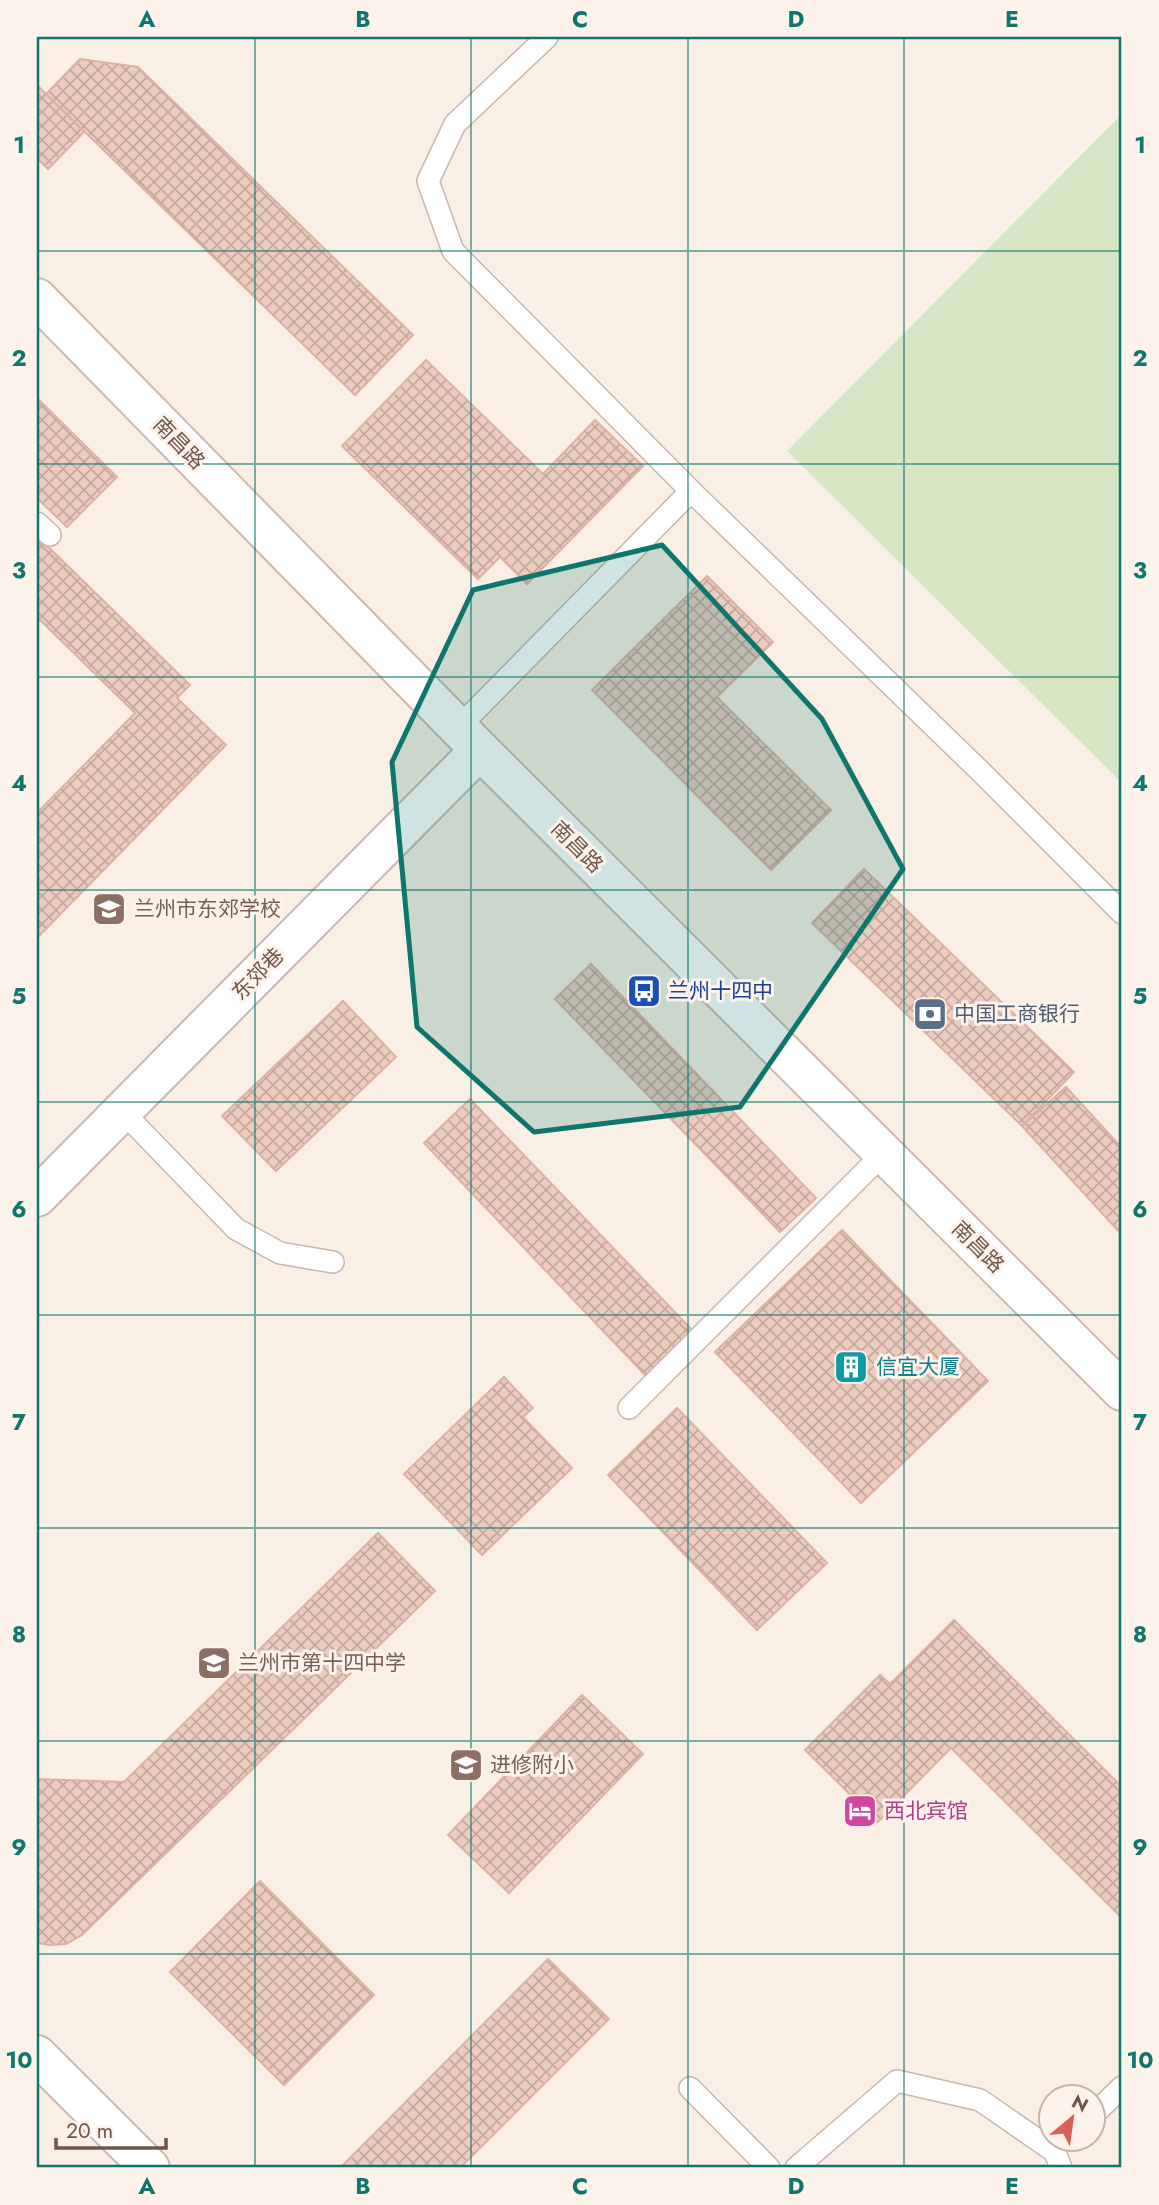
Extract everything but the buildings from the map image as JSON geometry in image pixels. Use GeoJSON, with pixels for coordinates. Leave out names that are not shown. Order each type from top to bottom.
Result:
{"type":"FeatureCollection","features":[{"type":"Feature","properties":{"kind":"main road","name":"南昌路"},"geometry":{"type":"LineString","coordinates":[[37,298],[469,739],[1122,1391]]}},
{"type":"Feature","properties":{"kind":"main road","name":"东郊巷"},"geometry":{"type":"LineString","coordinates":[[37,1197],[122,1111],[469,739]]}},
{"type":"Feature","properties":{"kind":"main road"},"geometry":{"type":"LineString","coordinates":[[37,2055],[150,2168]]}},
{"type":"Feature","properties":{"kind":"lane"},"geometry":{"type":"LineString","coordinates":[[547,37],[455,124],[428,181],[453,251],[691,491],[969,760],[1122,913]]}},
{"type":"Feature","properties":{"kind":"lane"},"geometry":{"type":"LineString","coordinates":[[469,739],[691,491]]}},
{"type":"Feature","properties":{"kind":"lane"},"geometry":{"type":"LineString","coordinates":[[122,1111],[236,1229],[280,1253],[333,1262]]}},
{"type":"Feature","properties":{"kind":"lane"},"geometry":{"type":"LineString","coordinates":[[629,1408],[884,1153]]}},
{"type":"Feature","properties":{"kind":"lane"},"geometry":{"type":"LineString","coordinates":[[796,2168],[897,2081],[980,2100],[1061,2153]]}},
{"type":"Feature","properties":{"kind":"lane"},"geometry":{"type":"LineString","coordinates":[[1106,2103],[1122,2087]]}},
{"type":"Feature","properties":{"kind":"lane"},"geometry":{"type":"LineString","coordinates":[[690,2088],[769,2168]]}},
{"type":"Feature","properties":{"kind":"highlighted area"},"geometry":{"type":"Polygon","coordinates":[[[662,545],[822,719],[903,869],[740,1107],[534,1132],[417,1027],[392,762],[473,590],[662,545]]]}},
{"type":"Feature","properties":{"kind":"green space"},"geometry":{"type":"Polygon","coordinates":[[[1122,114],[1122,783],[787,451],[1122,114]]]}},
{"type":"Feature","properties":{"kind":"place","name":"兰州市东郊学校"},"geometry":{"type":"Point","coordinates":[109,909]}},
{"type":"Feature","properties":{"kind":"place","name":"兰州十四中"},"geometry":{"type":"Point","coordinates":[644,991]}},
{"type":"Feature","properties":{"kind":"place","name":"中国工商银行"},"geometry":{"type":"Point","coordinates":[930,1014]}},
{"type":"Feature","properties":{"kind":"place","name":"信宜大厦"},"geometry":{"type":"Point","coordinates":[851,1367]}},
{"type":"Feature","properties":{"kind":"place","name":"兰州市第十四中学"},"geometry":{"type":"Point","coordinates":[214,1663]}},
{"type":"Feature","properties":{"kind":"place","name":"进修附小"},"geometry":{"type":"Point","coordinates":[466,1765]}},
{"type":"Feature","properties":{"kind":"place","name":"西北宾馆"},"geometry":{"type":"Point","coordinates":[860,1811]}}]}
